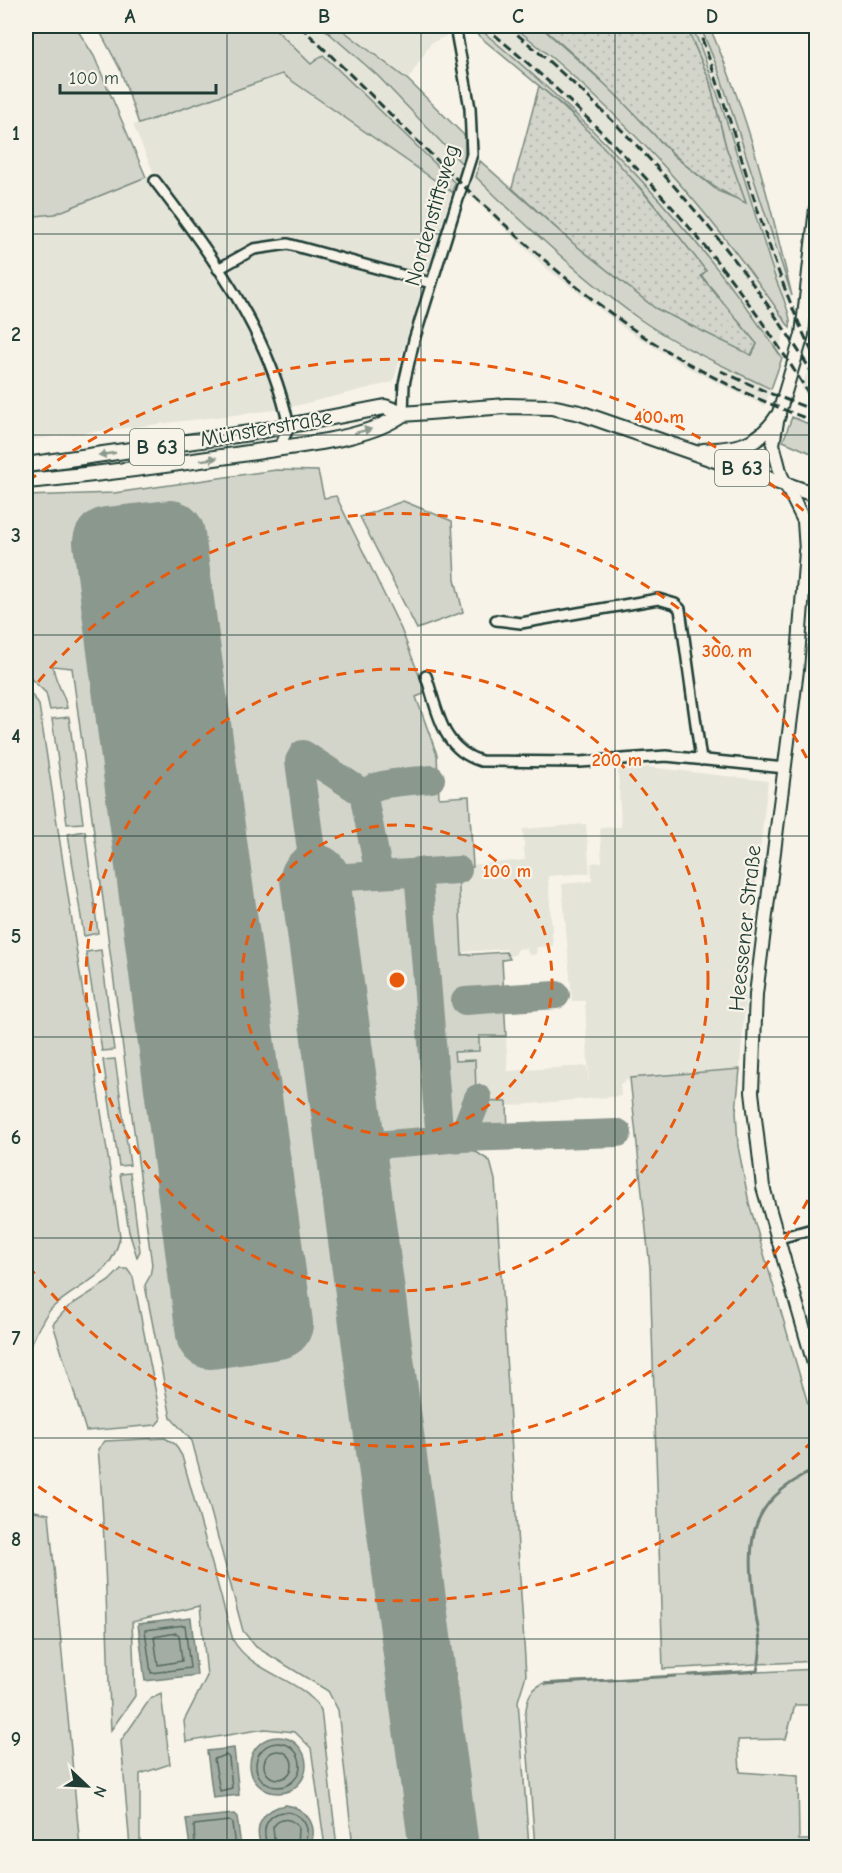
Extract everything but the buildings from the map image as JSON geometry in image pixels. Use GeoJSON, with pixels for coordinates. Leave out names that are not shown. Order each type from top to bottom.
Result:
{"type":"FeatureCollection","features":[{"type":"Feature","properties":{"kind":"main road","name":"Heessener Straße"},"geometry":{"type":"LineString","coordinates":[[816,208],[812,288],[802,335],[778,416],[773,449],[805,525],[806,551],[797,670],[756,994],[753,1065],[753,1119],[758,1157],[776,1239],[816,1371]]}},
{"type":"Feature","properties":{"kind":"main road","name":"Münsterstraße"},"geometry":{"type":"LineString","coordinates":[[26,465],[289,427],[386,407],[403,414],[506,406],[551,407],[599,418],[816,495]]}},
{"type":"Feature","properties":{"kind":"main road","name":"Münsterstraße"},"geometry":{"type":"LineString","coordinates":[[26,481],[113,474],[321,441],[388,424],[403,414]]}},
{"type":"Feature","properties":{"kind":"main road"},"geometry":{"type":"LineString","coordinates":[[695,451],[752,443],[766,432],[778,416]]}},
{"type":"Feature","properties":{"kind":"main road"},"geometry":{"type":"LineString","coordinates":[[806,551],[816,534]]}},
{"type":"Feature","properties":{"kind":"street","name":"Nordenstiftsweg"},"geometry":{"type":"LineString","coordinates":[[403,414],[404,384],[431,284],[472,153],[470,108],[455,26]]}},
{"type":"Feature","properties":{"kind":"street"},"geometry":{"type":"LineString","coordinates":[[154,182],[218,269],[258,333],[266,351],[289,427],[279,448]]}},
{"type":"Feature","properties":{"kind":"street"},"geometry":{"type":"LineString","coordinates":[[218,269],[254,249],[288,244],[431,284]]}},
{"type":"Feature","properties":{"kind":"street"},"geometry":{"type":"LineString","coordinates":[[496,620],[521,623],[658,599],[675,604],[680,609],[701,760]]}},
{"type":"Feature","properties":{"kind":"street"},"geometry":{"type":"LineString","coordinates":[[426,676],[448,740],[456,750],[467,757],[481,761],[580,762],[666,756],[785,768]]}},
{"type":"Feature","properties":{"kind":"street"},"geometry":{"type":"LineString","coordinates":[[776,1239],[816,1228]]}},
{"type":"Feature","properties":{"kind":"shaded area"},"geometry":{"type":"Polygon","coordinates":[[[26,26],[75,26],[94,56],[146,177],[55,214],[26,217],[26,26]]]}},
{"type":"Feature","properties":{"kind":"shaded area"},"geometry":{"type":"Polygon","coordinates":[[[97,26],[272,26],[311,64],[323,55],[455,183],[452,192],[282,74],[139,124],[120,69],[97,26]]]}},
{"type":"Feature","properties":{"kind":"shaded area"},"geometry":{"type":"Polygon","coordinates":[[[272,26],[321,26],[378,76],[461,163],[560,256],[639,318],[698,354],[771,389],[764,406],[688,368],[628,331],[545,267],[323,56],[312,65],[272,26]]]}},
{"type":"Feature","properties":{"kind":"shaded area"},"geometry":{"type":"Polygon","coordinates":[[[321,26],[337,26],[408,80],[465,136],[464,166],[378,76],[321,26]]]}},
{"type":"Feature","properties":{"kind":"shaded area"},"geometry":{"type":"Polygon","coordinates":[[[337,26],[446,26],[446,36],[431,43],[408,80],[337,26]]]}},
{"type":"Feature","properties":{"kind":"shaded area"},"geometry":{"type":"Polygon","coordinates":[[[467,26],[476,26],[562,101],[603,140],[679,222],[749,310],[782,358],[771,389],[686,347],[638,318],[554,250],[476,177],[480,161],[573,243],[655,307],[752,355],[757,344],[701,275],[706,271],[644,192],[568,110],[467,26]]]}},
{"type":"Feature","properties":{"kind":"shaded area"},"geometry":{"type":"Polygon","coordinates":[[[476,26],[513,26],[559,62],[625,125],[686,189],[743,259],[787,323],[778,353],[744,302],[667,207],[607,142],[543,82],[476,26]]]}},
{"type":"Feature","properties":{"kind":"shaded area"},"geometry":{"type":"Polygon","coordinates":[[[513,26],[540,26],[616,94],[674,156],[718,191],[745,202],[726,147],[709,79],[686,26],[692,26],[725,117],[773,271],[787,308],[790,328],[729,244],[664,166],[592,93],[513,26]]]}},
{"type":"Feature","properties":{"kind":"shaded area"},"geometry":{"type":"Polygon","coordinates":[[[540,26],[686,26],[709,79],[726,147],[746,203],[708,182],[675,156],[597,76],[540,26]]]}},
{"type":"Feature","properties":{"kind":"shaded area"},"geometry":{"type":"Polygon","coordinates":[[[692,26],[700,26],[718,69],[792,296],[783,301],[712,72],[692,26]]]}},
{"type":"Feature","properties":{"kind":"shaded area"},"geometry":{"type":"Polygon","coordinates":[[[700,26],[709,26],[735,91],[767,193],[792,296],[718,69],[700,26]]]}},
{"type":"Feature","properties":{"kind":"shaded area"},"geometry":{"type":"Polygon","coordinates":[[[282,74],[452,192],[393,382],[283,409],[26,440],[26,218],[55,214],[154,174],[133,125],[282,74]]]}},
{"type":"Feature","properties":{"kind":"shaded area"},"geometry":{"type":"Polygon","coordinates":[[[539,86],[607,151],[706,271],[701,276],[757,344],[751,355],[655,308],[573,243],[512,188],[539,86]]]}},
{"type":"Feature","properties":{"kind":"shaded area"},"geometry":{"type":"Polygon","coordinates":[[[816,358],[816,414],[802,388],[810,361],[816,358]]]}},
{"type":"Feature","properties":{"kind":"shaded area"},"geometry":{"type":"Polygon","coordinates":[[[792,417],[816,427],[816,455],[783,441],[792,417]]]}},
{"type":"Feature","properties":{"kind":"shaded area"},"geometry":{"type":"Polygon","coordinates":[[[276,470],[318,471],[324,498],[336,496],[401,629],[426,693],[416,697],[437,755],[439,798],[469,796],[473,867],[458,869],[462,955],[506,952],[510,959],[502,960],[506,1036],[479,1036],[479,1051],[454,1052],[455,1061],[475,1060],[476,1093],[473,1101],[507,1102],[508,1135],[473,1137],[473,1150],[490,1161],[495,1180],[526,1675],[518,1701],[529,1847],[353,1847],[338,1710],[328,1691],[256,1647],[243,1631],[192,1441],[171,1418],[145,1285],[152,1265],[72,668],[53,666],[67,708],[50,710],[46,693],[26,674],[26,496],[114,493],[276,470]]]}},
{"type":"Feature","properties":{"kind":"shaded area"},"geometry":{"type":"Polygon","coordinates":[[[403,501],[452,521],[455,579],[463,612],[417,629],[360,517],[403,501]]]}},
{"type":"Feature","properties":{"kind":"shaded area"},"geometry":{"type":"Polygon","coordinates":[[[26,687],[39,705],[120,1236],[116,1250],[103,1271],[49,1311],[31,1344],[26,1327],[26,1280],[33,1278],[26,1257],[26,687]]]}},
{"type":"Feature","properties":{"kind":"shaded area"},"geometry":{"type":"Polygon","coordinates":[[[69,717],[83,823],[67,824],[52,719],[69,717]]]}},
{"type":"Feature","properties":{"kind":"shaded area"},"geometry":{"type":"Polygon","coordinates":[[[649,767],[768,781],[751,926],[740,1069],[631,1078],[620,1084],[621,1096],[507,1106],[506,1102],[484,1102],[473,1097],[455,1061],[454,1052],[479,1051],[479,1036],[506,1036],[508,1071],[587,1066],[589,1086],[585,1001],[572,1001],[562,884],[592,881],[591,863],[602,862],[600,828],[621,827],[618,770],[649,767]]]}},
{"type":"Feature","properties":{"kind":"shaded area"},"geometry":{"type":"Polygon","coordinates":[[[586,824],[590,873],[548,876],[553,946],[537,947],[536,954],[529,955],[526,948],[518,949],[515,955],[509,956],[506,949],[462,952],[458,866],[525,860],[523,829],[586,824]]]}},
{"type":"Feature","properties":{"kind":"shaded area"},"geometry":{"type":"Polygon","coordinates":[[[85,831],[98,933],[84,936],[68,834],[85,831]]]}},
{"type":"Feature","properties":{"kind":"shaded area"},"geometry":{"type":"Polygon","coordinates":[[[101,950],[114,1050],[102,1051],[86,952],[101,950]]]}},
{"type":"Feature","properties":{"kind":"shaded area"},"geometry":{"type":"Polygon","coordinates":[[[115,1059],[130,1165],[119,1166],[103,1060],[115,1059]]]}},
{"type":"Feature","properties":{"kind":"shaded area"},"geometry":{"type":"Polygon","coordinates":[[[740,1069],[736,1111],[738,1146],[749,1203],[816,1431],[816,1661],[663,1669],[650,1268],[630,1078],[740,1069]]]}},
{"type":"Feature","properties":{"kind":"shaded area"},"geometry":{"type":"Polygon","coordinates":[[[130,1173],[140,1251],[137,1257],[129,1232],[120,1174],[130,1173]]]}},
{"type":"Feature","properties":{"kind":"shaded area"},"geometry":{"type":"Polygon","coordinates":[[[121,1269],[127,1269],[133,1277],[161,1419],[156,1425],[86,1431],[53,1324],[68,1307],[109,1281],[121,1269]]]}},
{"type":"Feature","properties":{"kind":"shaded area"},"geometry":{"type":"Polygon","coordinates":[[[165,1438],[175,1444],[182,1456],[233,1640],[252,1661],[302,1690],[321,1710],[337,1847],[325,1847],[311,1748],[295,1732],[265,1729],[186,1742],[184,1721],[207,1676],[200,1606],[132,1622],[135,1696],[111,1730],[105,1554],[98,1449],[105,1441],[165,1438]]]}},
{"type":"Feature","properties":{"kind":"shaded area"},"geometry":{"type":"Polygon","coordinates":[[[26,1511],[49,1514],[80,1847],[26,1847],[26,1511]]]}},
{"type":"Feature","properties":{"kind":"shaded area"},"geometry":{"type":"Polygon","coordinates":[[[816,1669],[816,1705],[795,1705],[786,1739],[738,1740],[740,1772],[798,1776],[799,1840],[816,1840],[816,1847],[535,1847],[525,1717],[529,1696],[539,1686],[544,1683],[816,1669]]]}},
{"type":"Feature","properties":{"kind":"shaded area"},"geometry":{"type":"Polygon","coordinates":[[[161,1694],[170,1764],[140,1774],[140,1841],[130,1847],[121,1741],[150,1699],[161,1694]]]}},
{"type":"Feature","properties":{"kind":"water"},"geometry":{"type":"Polygon","coordinates":[[[191,1618],[197,1675],[145,1681],[138,1624],[191,1618]]]}},
{"type":"Feature","properties":{"kind":"water"},"geometry":{"type":"Polygon","coordinates":[[[278,1737],[289,1739],[298,1745],[304,1754],[306,1765],[304,1776],[298,1785],[289,1791],[278,1793],[267,1791],[258,1785],[252,1776],[250,1765],[252,1754],[258,1745],[267,1739],[278,1737]]]}},
{"type":"Feature","properties":{"kind":"water"},"geometry":{"type":"Polygon","coordinates":[[[234,1748],[239,1795],[213,1798],[207,1751],[234,1748]]]}},
{"type":"Feature","properties":{"kind":"water"},"geometry":{"type":"Polygon","coordinates":[[[286,1805],[300,1810],[310,1820],[313,1832],[309,1847],[262,1847],[258,1832],[262,1820],[272,1810],[286,1805]]]}},
{"type":"Feature","properties":{"kind":"water"},"geometry":{"type":"Polygon","coordinates":[[[234,1814],[237,1817],[241,1847],[190,1847],[186,1819],[234,1814]]]}},
{"type":"Feature","properties":{"kind":"waterway"},"geometry":{"type":"LineString","coordinates":[[689,1675],[757,1671],[760,1643],[751,1567],[755,1528],[775,1496],[792,1482],[816,1469]]}},
{"type":"Feature","properties":{"kind":"waterway"},"geometry":{"type":"LineString","coordinates":[[546,1684],[675,1676]]}},
{"type":"Feature","properties":{"kind":"taxiway"},"geometry":{"type":"LineString","coordinates":[[366,795],[303,754],[299,761],[315,879],[458,870]]}},
{"type":"Feature","properties":{"kind":"taxiway"},"geometry":{"type":"LineString","coordinates":[[383,873],[377,864],[365,803],[367,794],[370,790],[382,785],[431,779]]}},
{"type":"Feature","properties":{"kind":"taxiway"},"geometry":{"type":"LineString","coordinates":[[418,871],[440,1140]]}},
{"type":"Feature","properties":{"kind":"taxiway"},"geometry":{"type":"LineString","coordinates":[[465,1001],[556,995]]}},
{"type":"Feature","properties":{"kind":"taxiway"},"geometry":{"type":"LineString","coordinates":[[350,1147],[462,1138],[478,1098]]}},
{"type":"Feature","properties":{"kind":"taxiway"},"geometry":{"type":"LineString","coordinates":[[462,1138],[618,1133]]}},
{"type":"Feature","properties":{"kind":"runway"},"geometry":{"type":"LineString","coordinates":[[170,535],[278,1324],[211,1334],[108,542],[170,535]]}},
{"type":"Feature","properties":{"kind":"runway"},"geometry":{"type":"LineString","coordinates":[[315,879],[444,1848]]}},
{"type":"Feature","properties":{"kind":"railway"},"geometry":{"type":"LineString","coordinates":[[300,26],[499,220],[583,292],[649,340],[695,367],[743,392],[816,422]]}},
{"type":"Feature","properties":{"kind":"railway"},"geometry":{"type":"LineString","coordinates":[[484,26],[579,110],[666,201],[746,299],[816,406]]}},
{"type":"Feature","properties":{"kind":"railway"},"geometry":{"type":"LineString","coordinates":[[507,26],[595,104],[637,145],[676,189],[751,281],[816,379]]}},
{"type":"Feature","properties":{"kind":"railway"},"geometry":{"type":"LineString","coordinates":[[697,26],[766,237],[797,320],[816,360]]}},
{"type":"Feature","properties":{"kind":"railway"},"geometry":{"type":"LineString","coordinates":[[721,371],[816,411]]}}]}
